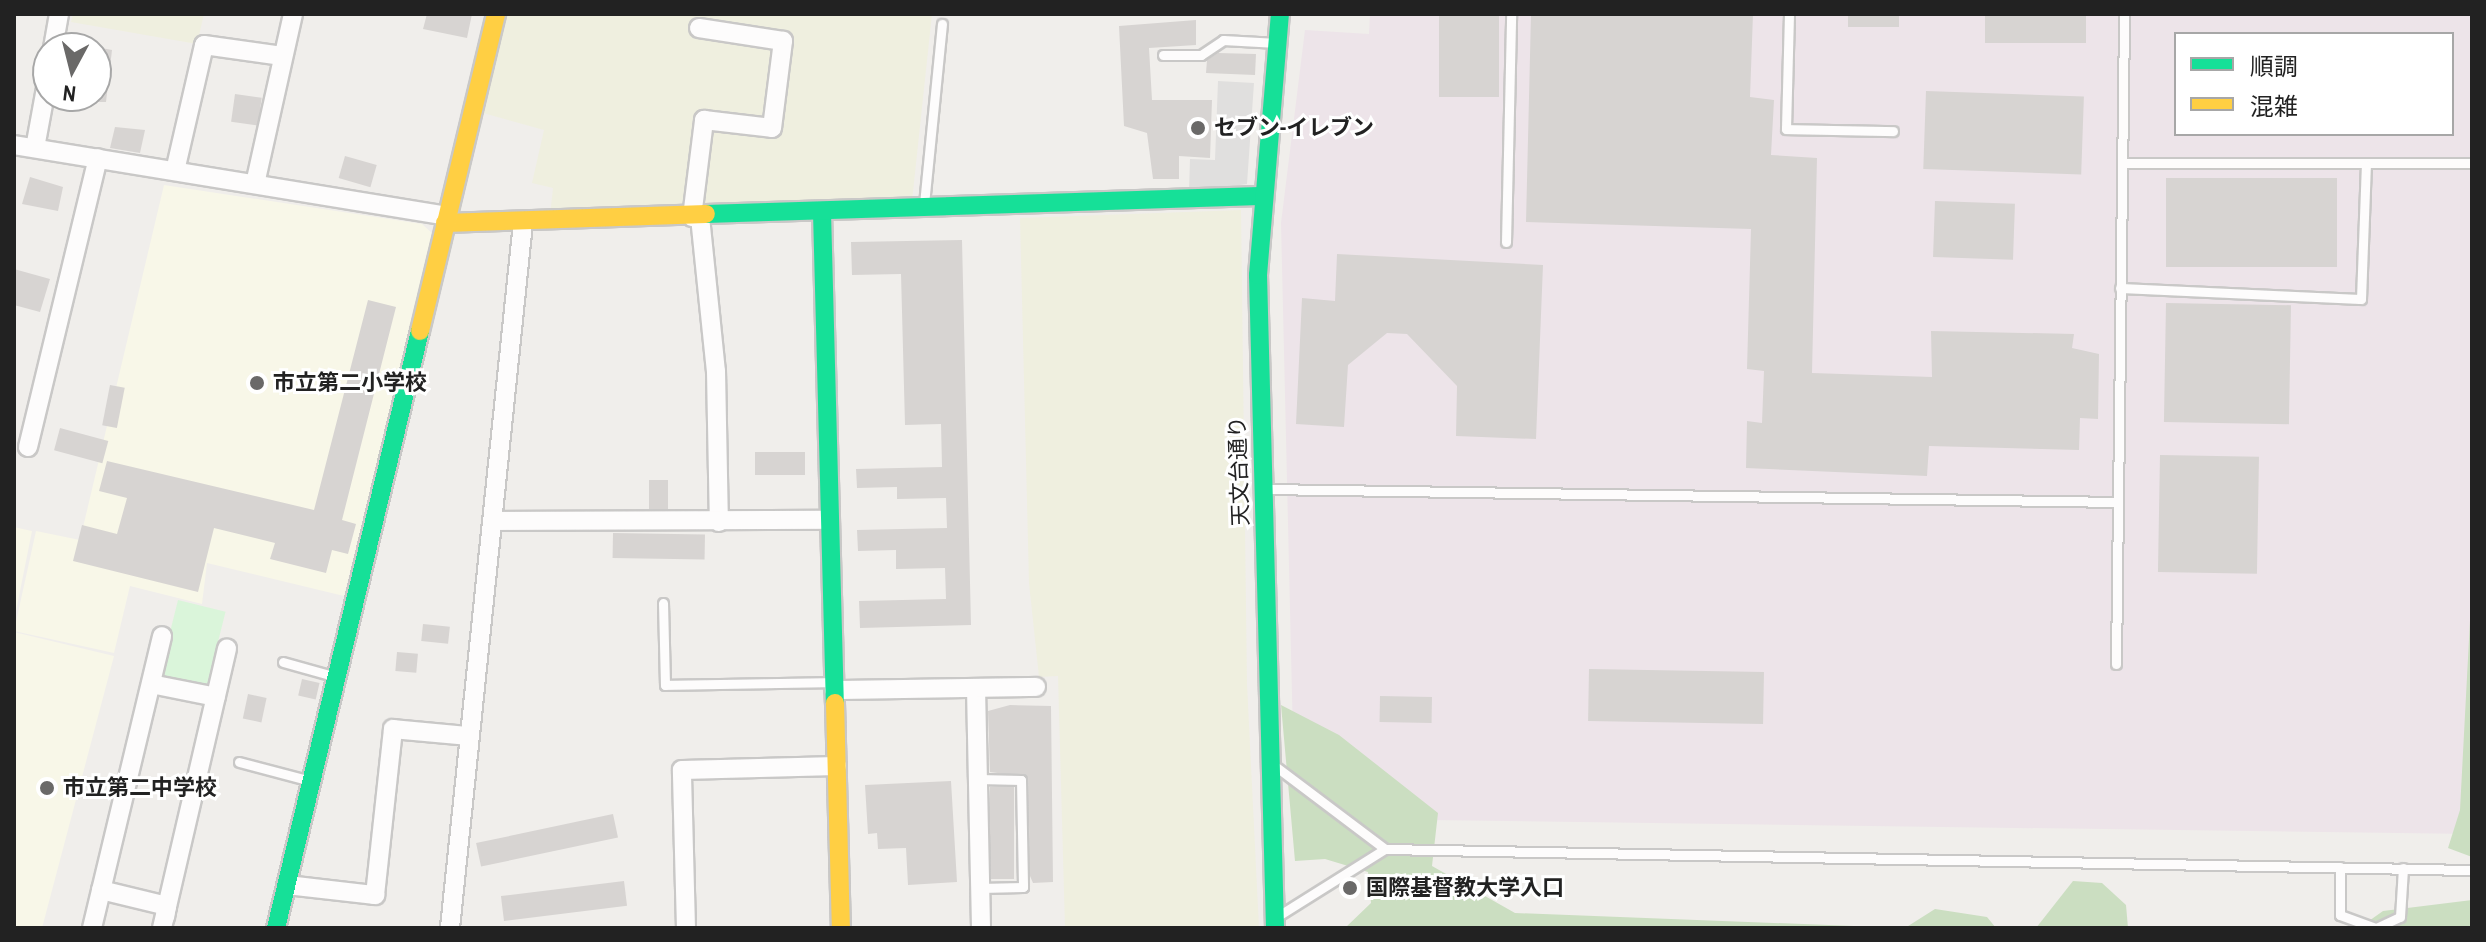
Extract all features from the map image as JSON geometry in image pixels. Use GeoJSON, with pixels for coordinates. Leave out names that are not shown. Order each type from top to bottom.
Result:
{"type":"FeatureCollection","features":[{"type":"Feature","properties":{"kind":"street"},"geometry":{"type":"LineString","coordinates":[[255,184],[293,14]]}},
{"type":"Feature","properties":{"kind":"street"},"geometry":{"type":"LineString","coordinates":[[276,928],[496,14]]}},
{"type":"Feature","properties":{"kind":"street","name":"天文台通り"},"geometry":{"type":"LineString","coordinates":[[1275,923],[1263,489],[1260,196],[1280,14]]}},
{"type":"Feature","properties":{"kind":"street"},"geometry":{"type":"LineString","coordinates":[[699,28],[783,41],[772,128],[704,120],[696,217],[716,371],[719,522]]}},
{"type":"Feature","properties":{"kind":"street"},"geometry":{"type":"LineString","coordinates":[[175,171],[204,45],[282,56]]}},
{"type":"Feature","properties":{"kind":"street"},"geometry":{"type":"LineString","coordinates":[[35,148],[42,112]]}},
{"type":"Feature","properties":{"kind":"street"},"geometry":{"type":"LineString","coordinates":[[14,145],[255,184],[446,220],[523,223],[1260,196]]}},
{"type":"Feature","properties":{"kind":"street"},"geometry":{"type":"LineString","coordinates":[[28,447],[98,158]]}},
{"type":"Feature","properties":{"kind":"street"},"geometry":{"type":"LineString","coordinates":[[822,212],[841,928]]}},
{"type":"Feature","properties":{"kind":"street"},"geometry":{"type":"LineString","coordinates":[[450,928],[523,223]]}},
{"type":"Feature","properties":{"kind":"street"},"geometry":{"type":"LineString","coordinates":[[492,521],[830,520]]}},
{"type":"Feature","properties":{"kind":"street"},"geometry":{"type":"LineString","coordinates":[[92,928],[162,636]]}},
{"type":"Feature","properties":{"kind":"street"},"geometry":{"type":"LineString","coordinates":[[162,928],[227,648]]}},
{"type":"Feature","properties":{"kind":"street"},"geometry":{"type":"LineString","coordinates":[[151,684],[216,697]]}},
{"type":"Feature","properties":{"kind":"street"},"geometry":{"type":"LineString","coordinates":[[834,686],[1036,687]]}},
{"type":"Feature","properties":{"kind":"street"},"geometry":{"type":"LineString","coordinates":[[976,688],[981,928]]}},
{"type":"Feature","properties":{"kind":"street"},"geometry":{"type":"LineString","coordinates":[[287,885],[375,895],[393,729],[469,736]]}},
{"type":"Feature","properties":{"kind":"street"},"geometry":{"type":"LineString","coordinates":[[686,928],[682,770],[837,766]]}},
{"type":"Feature","properties":{"kind":"street"},"geometry":{"type":"LineString","coordinates":[[101,890],[167,906]]}},
{"type":"Feature","properties":{"kind":"lane"},"geometry":{"type":"LineString","coordinates":[[1506,242],[1511,14]]}},
{"type":"Feature","properties":{"kind":"lane"},"geometry":{"type":"LineString","coordinates":[[1789,14],[1786,129],[1893,131]]}},
{"type":"Feature","properties":{"kind":"lane"},"geometry":{"type":"LineString","coordinates":[[2116,664],[2124,14]]}},
{"type":"Feature","properties":{"kind":"lane"},"geometry":{"type":"LineString","coordinates":[[923,208],[942,24]]}},
{"type":"Feature","properties":{"kind":"lane"},"geometry":{"type":"LineString","coordinates":[[1163,55],[1201,55],[1223,40],[1277,43]]}},
{"type":"Feature","properties":{"kind":"lane"},"geometry":{"type":"LineString","coordinates":[[2122,163],[2472,163]]}},
{"type":"Feature","properties":{"kind":"lane"},"geometry":{"type":"LineString","coordinates":[[2120,288],[2361,299],[2366,165]]}},
{"type":"Feature","properties":{"kind":"lane"},"geometry":{"type":"LineString","coordinates":[[1263,489],[2116,502]]}},
{"type":"Feature","properties":{"kind":"lane"},"geometry":{"type":"LineString","coordinates":[[663,603],[665,685],[834,686]]}},
{"type":"Feature","properties":{"kind":"lane"},"geometry":{"type":"LineString","coordinates":[[283,662],[335,676]]}},
{"type":"Feature","properties":{"kind":"lane"},"geometry":{"type":"LineString","coordinates":[[1270,761],[1385,849]]}},
{"type":"Feature","properties":{"kind":"lane"},"geometry":{"type":"LineString","coordinates":[[239,762],[311,781]]}},
{"type":"Feature","properties":{"kind":"lane"},"geometry":{"type":"LineString","coordinates":[[978,779],[1021,780],[1022,826],[1023,887],[980,888]]}},
{"type":"Feature","properties":{"kind":"lane"},"geometry":{"type":"LineString","coordinates":[[1275,923],[1385,849],[2472,870]]}},
{"type":"Feature","properties":{"kind":"lane"},"geometry":{"type":"LineString","coordinates":[[2340,867],[2340,915],[2376,928],[2400,917],[2403,868]]}},
{"type":"Feature","properties":{"kind":"shaded area"},"geometry":{"type":"Polygon","coordinates":[[[1370,14],[2472,14],[2472,834],[1352,819],[1294,781],[1281,223],[1305,30],[1369,34],[1370,14]]]}},
{"type":"Feature","properties":{"kind":"shaded area"},"geometry":{"type":"Polygon","coordinates":[[[1218,81],[1254,83],[1247,184],[1189,192],[1190,159],[1215,160],[1218,81]]]}},
{"type":"Feature","properties":{"kind":"shaded area","name":"市立第二小学校"},"geometry":{"type":"Polygon","coordinates":[[[164,185],[422,224],[434,235],[344,596],[207,563],[202,604],[130,586],[114,653],[14,631],[36,531],[80,540],[164,185]]]}},
{"type":"Feature","properties":{"kind":"shaded area"},"geometry":{"type":"Polygon","coordinates":[[[14,527],[32,531],[14,621],[14,527]]]}},
{"type":"Feature","properties":{"kind":"shaded area","name":"市立第二中学校"},"geometry":{"type":"Polygon","coordinates":[[[14,632],[114,656],[42,928],[14,928],[14,632]]]}},
{"type":"Feature","properties":{"kind":"green space"},"geometry":{"type":"Polygon","coordinates":[[[73,14],[204,14],[197,44],[71,22],[73,14]]]}},
{"type":"Feature","properties":{"kind":"green space"},"geometry":{"type":"Polygon","coordinates":[[[506,14],[932,14],[912,201],[550,216],[553,188],[532,183],[544,130],[483,113],[506,14]]]}},
{"type":"Feature","properties":{"kind":"green space"},"geometry":{"type":"Polygon","coordinates":[[[1241,210],[1247,684],[1259,928],[1065,928],[1058,676],[1039,677],[1029,583],[1020,218],[1241,210]]]}},
{"type":"Feature","properties":{"kind":"green space"},"geometry":{"type":"Polygon","coordinates":[[[2472,582],[2472,857],[2448,848],[2460,810],[2472,582]]]}},
{"type":"Feature","properties":{"kind":"green space"},"geometry":{"type":"Polygon","coordinates":[[[178,600],[226,612],[206,689],[159,677],[178,600]]]}},
{"type":"Feature","properties":{"kind":"green space"},"geometry":{"type":"Polygon","coordinates":[[[1281,705],[1339,735],[1438,813],[1432,866],[1515,913],[1905,928],[1345,928],[1371,903],[1368,872],[1325,859],[1295,861],[1281,705]]]}},
{"type":"Feature","properties":{"kind":"green space"},"geometry":{"type":"Polygon","coordinates":[[[2073,881],[2102,883],[2126,905],[2128,928],[2036,928],[2073,881]]]}},
{"type":"Feature","properties":{"kind":"green space"},"geometry":{"type":"Polygon","coordinates":[[[2472,900],[2472,928],[2359,928],[2383,911],[2472,900]]]}},
{"type":"Feature","properties":{"kind":"green space"},"geometry":{"type":"Polygon","coordinates":[[[1935,909],[1987,917],[1996,928],[1905,928],[1935,909]]]}},
{"type":"Feature","properties":{"kind":"building"},"geometry":{"type":"Polygon","coordinates":[[[427,14],[472,14],[467,38],[423,29],[427,14]]]}},
{"type":"Feature","properties":{"kind":"building"},"geometry":{"type":"Polygon","coordinates":[[[1439,14],[1499,14],[1499,97],[1439,97],[1439,14]]]}},
{"type":"Feature","properties":{"kind":"building"},"geometry":{"type":"Polygon","coordinates":[[[1531,14],[1753,14],[1750,97],[1774,100],[1771,155],[1817,158],[1812,373],[1932,377],[1931,331],[2074,334],[2072,348],[2099,354],[2098,419],[2080,418],[2079,450],[1929,446],[1927,476],[1746,468],[1747,421],[1762,423],[1764,371],[1747,369],[1751,229],[1526,222],[1531,14]]]}},
{"type":"Feature","properties":{"kind":"building"},"geometry":{"type":"Polygon","coordinates":[[[1848,14],[1899,14],[1899,27],[1848,27],[1848,14]]]}},
{"type":"Feature","properties":{"kind":"building"},"geometry":{"type":"Polygon","coordinates":[[[1985,14],[2086,14],[2086,43],[1985,43],[1985,14]]]}},
{"type":"Feature","properties":{"kind":"building"},"geometry":{"type":"Polygon","coordinates":[[[1196,20],[1196,45],[1149,48],[1152,100],[1212,100],[1210,158],[1179,156],[1179,179],[1153,179],[1147,133],[1124,126],[1119,26],[1196,20]]]}},
{"type":"Feature","properties":{"kind":"building"},"geometry":{"type":"Polygon","coordinates":[[[1218,53],[1256,54],[1255,75],[1206,73],[1207,60],[1218,53]]]}},
{"type":"Feature","properties":{"kind":"building"},"geometry":{"type":"Polygon","coordinates":[[[1926,91],[2084,97],[2081,174],[1923,169],[1926,91]]]}},
{"type":"Feature","properties":{"kind":"building"},"geometry":{"type":"Polygon","coordinates":[[[235,94],[262,98],[258,125],[231,122],[235,94]]]}},
{"type":"Feature","properties":{"kind":"building"},"geometry":{"type":"Polygon","coordinates":[[[115,127],[145,130],[140,153],[110,148],[115,127]]]}},
{"type":"Feature","properties":{"kind":"building"},"geometry":{"type":"Polygon","coordinates":[[[345,156],[377,165],[370,187],[339,178],[345,156]]]}},
{"type":"Feature","properties":{"kind":"building"},"geometry":{"type":"Polygon","coordinates":[[[30,177],[63,187],[58,211],[22,204],[30,177]]]}},
{"type":"Feature","properties":{"kind":"building"},"geometry":{"type":"Polygon","coordinates":[[[2166,178],[2337,178],[2337,267],[2166,267],[2166,178]]]}},
{"type":"Feature","properties":{"kind":"building"},"geometry":{"type":"Polygon","coordinates":[[[1935,201],[2015,204],[2013,260],[1933,257],[1935,201]]]}},
{"type":"Feature","properties":{"kind":"building"},"geometry":{"type":"Polygon","coordinates":[[[962,240],[971,625],[860,628],[859,601],[946,599],[945,568],[896,569],[896,550],[858,551],[857,530],[947,528],[946,498],[897,499],[897,487],[857,488],[856,469],[942,467],[941,424],[905,425],[901,274],[852,275],[851,242],[962,240]]]}},
{"type":"Feature","properties":{"kind":"building"},"geometry":{"type":"Polygon","coordinates":[[[1337,254],[1543,265],[1536,439],[1456,436],[1457,386],[1407,334],[1387,333],[1348,365],[1344,427],[1296,424],[1302,298],[1335,301],[1337,254]]]}},
{"type":"Feature","properties":{"kind":"building"},"geometry":{"type":"Polygon","coordinates":[[[14,269],[50,279],[40,312],[14,305],[14,269]]]}},
{"type":"Feature","properties":{"kind":"building"},"geometry":{"type":"Polygon","coordinates":[[[368,300],[396,307],[342,520],[356,524],[348,554],[332,550],[326,573],[270,559],[275,543],[214,528],[198,592],[73,561],[82,525],[117,534],[127,498],[99,491],[107,461],[314,510],[368,300]]]}},
{"type":"Feature","properties":{"kind":"building"},"geometry":{"type":"Polygon","coordinates":[[[2166,303],[2291,305],[2289,424],[2164,422],[2166,303]]]}},
{"type":"Feature","properties":{"kind":"building"},"geometry":{"type":"Polygon","coordinates":[[[110,385],[125,388],[117,428],[102,425],[110,385]]]}},
{"type":"Feature","properties":{"kind":"building"},"geometry":{"type":"Polygon","coordinates":[[[60,428],[108,441],[102,463],[54,450],[60,428]]]}},
{"type":"Feature","properties":{"kind":"building"},"geometry":{"type":"Polygon","coordinates":[[[755,452],[805,452],[805,475],[755,475],[755,452]]]}},
{"type":"Feature","properties":{"kind":"building"},"geometry":{"type":"Polygon","coordinates":[[[2160,455],[2259,457],[2257,574],[2158,572],[2160,455]]]}},
{"type":"Feature","properties":{"kind":"building"},"geometry":{"type":"Polygon","coordinates":[[[649,480],[668,480],[668,509],[649,509],[649,480]]]}},
{"type":"Feature","properties":{"kind":"building"},"geometry":{"type":"Polygon","coordinates":[[[613,533],[705,535],[705,560],[613,558],[613,533]]]}},
{"type":"Feature","properties":{"kind":"building"},"geometry":{"type":"Polygon","coordinates":[[[423,624],[450,627],[448,644],[421,641],[423,624]]]}},
{"type":"Feature","properties":{"kind":"building"},"geometry":{"type":"Polygon","coordinates":[[[397,652],[418,654],[416,673],[395,671],[397,652]]]}},
{"type":"Feature","properties":{"kind":"building"},"geometry":{"type":"Polygon","coordinates":[[[1589,669],[1764,672],[1763,724],[1588,721],[1589,669]]]}},
{"type":"Feature","properties":{"kind":"building"},"geometry":{"type":"Polygon","coordinates":[[[302,679],[320,683],[316,700],[298,696],[302,679]]]}},
{"type":"Feature","properties":{"kind":"building"},"geometry":{"type":"Polygon","coordinates":[[[248,694],[267,698],[261,722],[243,718],[248,694]]]}},
{"type":"Feature","properties":{"kind":"building"},"geometry":{"type":"Polygon","coordinates":[[[1380,696],[1432,697],[1432,723],[1380,722],[1380,696]]]}},
{"type":"Feature","properties":{"kind":"building"},"geometry":{"type":"Polygon","coordinates":[[[1010,705],[1051,706],[1053,882],[1033,883],[1030,876],[1028,777],[990,772],[988,711],[1010,705]]]}},
{"type":"Feature","properties":{"kind":"building"},"geometry":{"type":"Polygon","coordinates":[[[951,781],[957,882],[908,885],[906,848],[878,849],[877,833],[868,834],[865,785],[951,781]]]}},
{"type":"Feature","properties":{"kind":"building"},"geometry":{"type":"Polygon","coordinates":[[[990,787],[1014,787],[1014,879],[990,879],[990,787]]]}},
{"type":"Feature","properties":{"kind":"building"},"geometry":{"type":"Polygon","coordinates":[[[613,814],[618,837],[481,867],[476,843],[613,814]]]}},
{"type":"Feature","properties":{"kind":"building"},"geometry":{"type":"Polygon","coordinates":[[[624,881],[627,906],[504,921],[501,896],[624,881]]]}},
{"type":"Feature","properties":{"kind":"traffic: fast"},"geometry":{"type":"LineString","coordinates":[[1275,928],[1258,275],[1280,14]]}},
{"type":"Feature","properties":{"kind":"traffic: fast"},"geometry":{"type":"LineString","coordinates":[[706,214],[1260,196]]}},
{"type":"Feature","properties":{"kind":"traffic: fast"},"geometry":{"type":"LineString","coordinates":[[822,212],[835,703]]}},
{"type":"Feature","properties":{"kind":"traffic: fast"},"geometry":{"type":"LineString","coordinates":[[276,928],[420,331]]}},
{"type":"Feature","properties":{"kind":"traffic: slow"},"geometry":{"type":"LineString","coordinates":[[420,331],[496,14]]}},
{"type":"Feature","properties":{"kind":"traffic: slow"},"geometry":{"type":"LineString","coordinates":[[445,223],[706,214]]}},
{"type":"Feature","properties":{"kind":"traffic: slow"},"geometry":{"type":"LineString","coordinates":[[835,703],[841,928]]}},
{"type":"Feature","properties":{"kind":"place","name":"セブン-イレブン"},"geometry":{"type":"Point","coordinates":[1198,128]}},
{"type":"Feature","properties":{"kind":"place","name":"市立第二小学校"},"geometry":{"type":"Point","coordinates":[257,383]}},
{"type":"Feature","properties":{"kind":"place","name":"市立第二中学校"},"geometry":{"type":"Point","coordinates":[47,788]}},
{"type":"Feature","properties":{"kind":"place","name":"国際基督教大学入口"},"geometry":{"type":"Point","coordinates":[1350,888]}}]}
